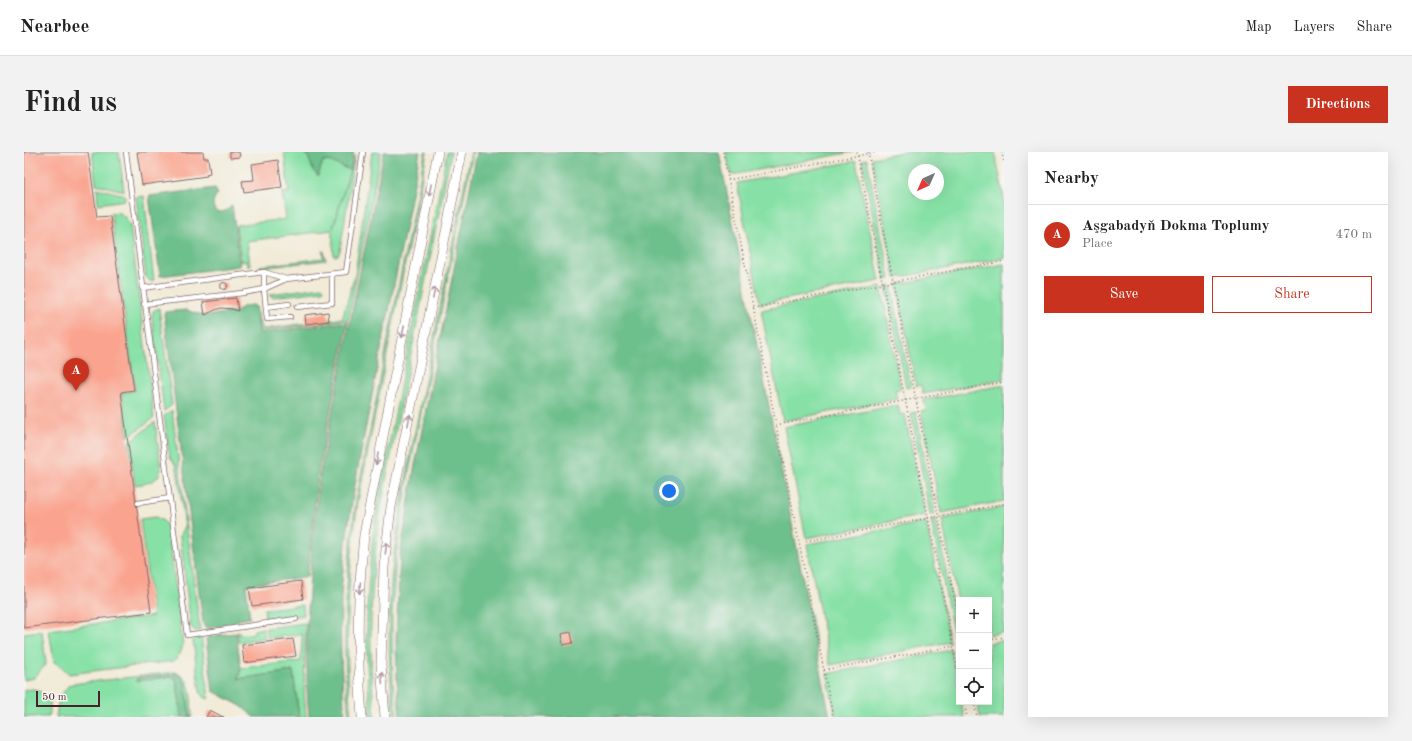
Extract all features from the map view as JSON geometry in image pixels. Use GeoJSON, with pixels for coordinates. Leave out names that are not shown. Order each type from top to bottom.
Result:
{"type":"FeatureCollection","features":[{"type":"Feature","properties":{"kind":"street"},"geometry":{"type":"LineString","coordinates":[[362,717],[358,640],[359,599],[364,535],[438,152]]}},
{"type":"Feature","properties":{"kind":"street"},"geometry":{"type":"LineString","coordinates":[[385,717],[381,665],[383,588],[391,508],[462,152]]}},
{"type":"Feature","properties":{"kind":"lane"},"geometry":{"type":"LineString","coordinates":[[126,152],[187,635],[296,619]]}},
{"type":"Feature","properties":{"kind":"lane"},"geometry":{"type":"LineString","coordinates":[[144,304],[243,293],[264,289],[286,279],[346,272],[363,152]]}},
{"type":"Feature","properties":{"kind":"lane"},"geometry":{"type":"LineString","coordinates":[[142,288],[264,272],[286,279]]}},
{"type":"Feature","properties":{"kind":"lane"},"geometry":{"type":"LineString","coordinates":[[264,272],[267,320],[290,317]]}},
{"type":"Feature","properties":{"kind":"lane"},"geometry":{"type":"LineString","coordinates":[[297,307],[332,303],[332,274]]}},
{"type":"Feature","properties":{"kind":"lane"},"geometry":{"type":"LineString","coordinates":[[266,307],[289,304]]}},
{"type":"Feature","properties":{"kind":"lane"},"geometry":{"type":"LineString","coordinates":[[138,503],[170,498]]}},
{"type":"Feature","properties":{"kind":"path"},"geometry":{"type":"LineString","coordinates":[[723,152],[833,717]]}},
{"type":"Feature","properties":{"kind":"path"},"geometry":{"type":"LineString","coordinates":[[857,152],[957,669]]}},
{"type":"Feature","properties":{"kind":"path"},"geometry":{"type":"LineString","coordinates":[[728,180],[877,152]]}},
{"type":"Feature","properties":{"kind":"path"},"geometry":{"type":"LineString","coordinates":[[1002,152],[1004,162]]}},
{"type":"Feature","properties":{"kind":"path"},"geometry":{"type":"LineString","coordinates":[[868,153],[956,607]]}},
{"type":"Feature","properties":{"kind":"path"},"geometry":{"type":"LineString","coordinates":[[753,308],[1004,261]]}},
{"type":"Feature","properties":{"kind":"path"},"geometry":{"type":"LineString","coordinates":[[776,425],[1004,382]]}},
{"type":"Feature","properties":{"kind":"path"},"geometry":{"type":"LineString","coordinates":[[806,541],[1004,504]]}},
{"type":"Feature","properties":{"kind":"path"},"geometry":{"type":"LineString","coordinates":[[992,639],[1004,637]]}},
{"type":"Feature","properties":{"kind":"path"},"geometry":{"type":"LineString","coordinates":[[824,670],[956,646]]}},
{"type":"Feature","properties":{"kind":"path"},"geometry":{"type":"LineString","coordinates":[[965,705],[967,717]]}},
{"type":"Feature","properties":{"kind":"path"},"geometry":{"type":"LineString","coordinates":[[975,705],[977,717]]}},
{"type":"Feature","properties":{"kind":"green space"},"geometry":{"type":"Polygon","coordinates":[[[92,152],[119,152],[124,191],[96,184],[92,152]]]}},
{"type":"Feature","properties":{"kind":"green space"},"geometry":{"type":"Polygon","coordinates":[[[284,152],[304,152],[309,158],[313,169],[318,176],[323,161],[329,161],[350,170],[333,228],[355,155],[340,251],[338,255],[334,256],[332,230],[247,241],[250,265],[248,267],[247,261],[241,262],[236,225],[286,219],[282,193],[289,192],[284,152]]]}},
{"type":"Feature","properties":{"kind":"green space"},"geometry":{"type":"Polygon","coordinates":[[[304,152],[354,152],[350,170],[329,161],[323,161],[318,176],[313,169],[309,158],[304,152]]]}},
{"type":"Feature","properties":{"kind":"green space"},"geometry":{"type":"Polygon","coordinates":[[[372,152],[381,152],[348,320],[260,331],[256,307],[260,324],[264,329],[340,318],[342,319],[355,275],[372,152]]]}},
{"type":"Feature","properties":{"kind":"green space"},"geometry":{"type":"Polygon","coordinates":[[[384,152],[420,152],[361,452],[348,529],[342,581],[341,615],[345,717],[309,717],[307,689],[307,625],[312,544],[320,473],[384,152]]]}},
{"type":"Feature","properties":{"kind":"green space"},"geometry":{"type":"Polygon","coordinates":[[[425,152],[427,152],[358,501],[348,609],[348,663],[351,717],[349,717],[345,663],[345,636],[347,582],[356,501],[425,152]]]}},
{"type":"Feature","properties":{"kind":"green space"},"geometry":{"type":"Polygon","coordinates":[[[447,152],[451,152],[381,505],[371,611],[371,664],[375,717],[371,717],[367,664],[367,611],[377,505],[447,152]]]}},
{"type":"Feature","properties":{"kind":"green space"},"geometry":{"type":"Polygon","coordinates":[[[471,152],[473,152],[409,473],[396,555],[392,614],[393,682],[397,717],[394,717],[390,676],[389,615],[397,533],[412,449],[471,152]]]}},
{"type":"Feature","properties":{"kind":"green space"},"geometry":{"type":"Polygon","coordinates":[[[477,152],[719,152],[830,717],[400,717],[396,638],[400,555],[413,475],[477,152]]]}},
{"type":"Feature","properties":{"kind":"green space"},"geometry":{"type":"Polygon","coordinates":[[[726,152],[852,152],[731,175],[726,152]]]}},
{"type":"Feature","properties":{"kind":"green space"},"geometry":{"type":"Polygon","coordinates":[[[902,152],[995,152],[1004,199],[1004,258],[895,278],[872,158],[902,152]]]}},
{"type":"Feature","properties":{"kind":"green space"},"geometry":{"type":"Polygon","coordinates":[[[867,159],[890,279],[885,280],[862,160],[867,159]]]}},
{"type":"Feature","properties":{"kind":"green space"},"geometry":{"type":"Polygon","coordinates":[[[856,161],[880,281],[760,304],[737,183],[856,161]]]}},
{"type":"Feature","properties":{"kind":"green space"},"geometry":{"type":"Polygon","coordinates":[[[97,188],[125,195],[125,200],[98,204],[97,188]]]}},
{"type":"Feature","properties":{"kind":"green space"},"geometry":{"type":"Polygon","coordinates":[[[215,188],[217,193],[213,204],[214,208],[218,212],[227,210],[232,205],[240,266],[160,276],[149,196],[215,188]]]}},
{"type":"Feature","properties":{"kind":"green space"},"geometry":{"type":"Polygon","coordinates":[[[144,196],[154,281],[151,282],[146,277],[136,197],[144,196]]]}},
{"type":"Feature","properties":{"kind":"green space"},"geometry":{"type":"Polygon","coordinates":[[[117,212],[124,216],[130,225],[154,418],[128,437],[122,393],[135,391],[111,213],[117,212]]]}},
{"type":"Feature","properties":{"kind":"green space"},"geometry":{"type":"Polygon","coordinates":[[[323,251],[326,260],[260,268],[260,266],[324,258],[323,251]]]}},
{"type":"Feature","properties":{"kind":"green space"},"geometry":{"type":"Polygon","coordinates":[[[1004,264],[1004,379],[923,394],[921,385],[916,386],[897,284],[1004,264]]]}},
{"type":"Feature","properties":{"kind":"green space"},"geometry":{"type":"Polygon","coordinates":[[[891,285],[911,387],[906,388],[886,286],[891,285]]]}},
{"type":"Feature","properties":{"kind":"green space"},"geometry":{"type":"Polygon","coordinates":[[[322,287],[324,289],[323,291],[270,296],[271,294],[322,287]]]}},
{"type":"Feature","properties":{"kind":"green space"},"geometry":{"type":"Polygon","coordinates":[[[881,287],[901,389],[895,390],[897,399],[783,421],[761,310],[881,287]]]}},
{"type":"Feature","properties":{"kind":"green space"},"geometry":{"type":"Polygon","coordinates":[[[253,305],[256,307],[259,333],[348,322],[318,473],[307,577],[246,585],[250,618],[237,620],[237,624],[207,628],[203,624],[164,314],[165,312],[186,310],[205,316],[238,311],[244,306],[253,305]]]}},
{"type":"Feature","properties":{"kind":"green space"},"geometry":{"type":"Polygon","coordinates":[[[159,308],[172,405],[164,411],[152,317],[153,311],[159,308]]]}},
{"type":"Feature","properties":{"kind":"green space"},"geometry":{"type":"Polygon","coordinates":[[[1004,385],[1004,501],[941,513],[921,411],[926,410],[924,400],[1004,385]]]}},
{"type":"Feature","properties":{"kind":"green space"},"geometry":{"type":"Polygon","coordinates":[[[898,405],[900,415],[905,414],[925,515],[806,538],[784,427],[898,405]]]}},
{"type":"Feature","properties":{"kind":"green space"},"geometry":{"type":"Polygon","coordinates":[[[172,410],[200,630],[195,631],[191,627],[180,536],[185,527],[177,469],[170,458],[164,416],[172,410]]]}},
{"type":"Feature","properties":{"kind":"green space"},"geometry":{"type":"Polygon","coordinates":[[[916,412],[935,514],[930,515],[911,413],[916,412]]]}},
{"type":"Feature","properties":{"kind":"green space"},"geometry":{"type":"Polygon","coordinates":[[[155,422],[161,469],[160,474],[151,482],[135,485],[129,442],[155,422]]]}},
{"type":"Feature","properties":{"kind":"green space"},"geometry":{"type":"Polygon","coordinates":[[[1004,507],[1004,632],[992,634],[992,597],[957,597],[942,519],[1004,507]]]}},
{"type":"Feature","properties":{"kind":"green space"},"geometry":{"type":"Polygon","coordinates":[[[156,517],[163,521],[168,527],[183,645],[180,654],[174,661],[69,674],[54,662],[49,630],[153,616],[140,519],[156,517]]]}},
{"type":"Feature","properties":{"kind":"green space"},"geometry":{"type":"Polygon","coordinates":[[[936,520],[956,622],[955,641],[931,521],[936,520]]]}},
{"type":"Feature","properties":{"kind":"green space"},"geometry":{"type":"Polygon","coordinates":[[[926,522],[950,642],[830,665],[807,544],[926,522]]]}},
{"type":"Feature","properties":{"kind":"green space"},"geometry":{"type":"Polygon","coordinates":[[[303,605],[304,615],[266,621],[264,609],[303,605]]]}},
{"type":"Feature","properties":{"kind":"green space"},"geometry":{"type":"Polygon","coordinates":[[[306,623],[304,688],[306,717],[299,717],[293,671],[238,679],[241,668],[301,661],[302,634],[268,638],[266,628],[306,623]]]}},
{"type":"Feature","properties":{"kind":"green space"},"geometry":{"type":"Polygon","coordinates":[[[263,628],[265,638],[239,642],[237,632],[239,631],[240,635],[254,633],[254,630],[263,628]]]}},
{"type":"Feature","properties":{"kind":"green space"},"geometry":{"type":"Polygon","coordinates":[[[42,631],[46,664],[34,678],[24,680],[24,633],[42,631]]]}},
{"type":"Feature","properties":{"kind":"green space"},"geometry":{"type":"Polygon","coordinates":[[[236,633],[241,668],[238,679],[293,671],[299,717],[254,717],[241,706],[213,691],[206,639],[211,636],[236,633]]]}},
{"type":"Feature","properties":{"kind":"green space"},"geometry":{"type":"Polygon","coordinates":[[[201,635],[209,699],[204,697],[200,692],[193,641],[196,636],[201,635]]]}},
{"type":"Feature","properties":{"kind":"green space"},"geometry":{"type":"Polygon","coordinates":[[[1004,640],[1004,717],[980,717],[978,705],[992,705],[992,642],[1004,640]]]}},
{"type":"Feature","properties":{"kind":"green space"},"geometry":{"type":"Polygon","coordinates":[[[951,650],[956,676],[956,705],[962,705],[964,717],[836,717],[827,674],[951,650]]]}},
{"type":"Feature","properties":{"kind":"green space"},"geometry":{"type":"Polygon","coordinates":[[[175,672],[181,674],[188,684],[191,697],[192,717],[190,717],[185,682],[175,674],[136,680],[169,677],[176,678],[182,717],[56,717],[59,698],[69,685],[175,672]]]}},
{"type":"Feature","properties":{"kind":"green space"},"geometry":{"type":"Polygon","coordinates":[[[176,674],[181,676],[185,682],[190,717],[182,717],[176,678],[169,677],[136,681],[137,678],[176,674]]]}},
{"type":"Feature","properties":{"kind":"green space"},"geometry":{"type":"Polygon","coordinates":[[[34,689],[47,696],[49,699],[49,717],[24,717],[24,690],[34,689]]]}},
{"type":"Feature","properties":{"kind":"building"},"geometry":{"type":"Polygon","coordinates":[[[24,152],[88,152],[97,217],[110,216],[134,390],[121,392],[151,612],[24,628],[24,152]]]}},
{"type":"Feature","properties":{"kind":"building"},"geometry":{"type":"Polygon","coordinates":[[[137,152],[203,152],[204,158],[208,158],[210,173],[206,174],[207,176],[142,185],[137,152]]]}},
{"type":"Feature","properties":{"kind":"building"},"geometry":{"type":"Polygon","coordinates":[[[230,152],[239,152],[240,157],[230,158],[230,152]]]}},
{"type":"Feature","properties":{"kind":"building"},"geometry":{"type":"Polygon","coordinates":[[[278,160],[282,187],[244,192],[242,181],[254,180],[252,164],[278,160]]]}},
{"type":"Feature","properties":{"kind":"building"},"geometry":{"type":"Polygon","coordinates":[[[224,282],[227,283],[227,289],[224,290],[221,289],[220,286],[221,283],[224,282]]]}},
{"type":"Feature","properties":{"kind":"building"},"geometry":{"type":"Polygon","coordinates":[[[236,298],[238,311],[221,308],[205,315],[203,302],[236,298]]]}},
{"type":"Feature","properties":{"kind":"building"},"geometry":{"type":"Polygon","coordinates":[[[328,312],[329,321],[306,324],[305,315],[328,312]]]}},
{"type":"Feature","properties":{"kind":"building"},"geometry":{"type":"Polygon","coordinates":[[[301,581],[303,599],[252,606],[249,588],[301,581]]]}},
{"type":"Feature","properties":{"kind":"building"},"geometry":{"type":"Polygon","coordinates":[[[571,632],[573,643],[563,645],[561,634],[571,632]]]}},
{"type":"Feature","properties":{"kind":"building"},"geometry":{"type":"Polygon","coordinates":[[[293,639],[296,656],[244,663],[242,645],[293,639]]]}},
{"type":"Feature","properties":{"kind":"building"},"geometry":{"type":"Polygon","coordinates":[[[210,710],[221,716],[224,717],[206,717],[210,710]]]}},
{"type":"Feature","properties":{"kind":"place","name":"Aşgabadyň Dokma Toplumy"},"geometry":{"type":"Point","coordinates":[76,391]}}]}
